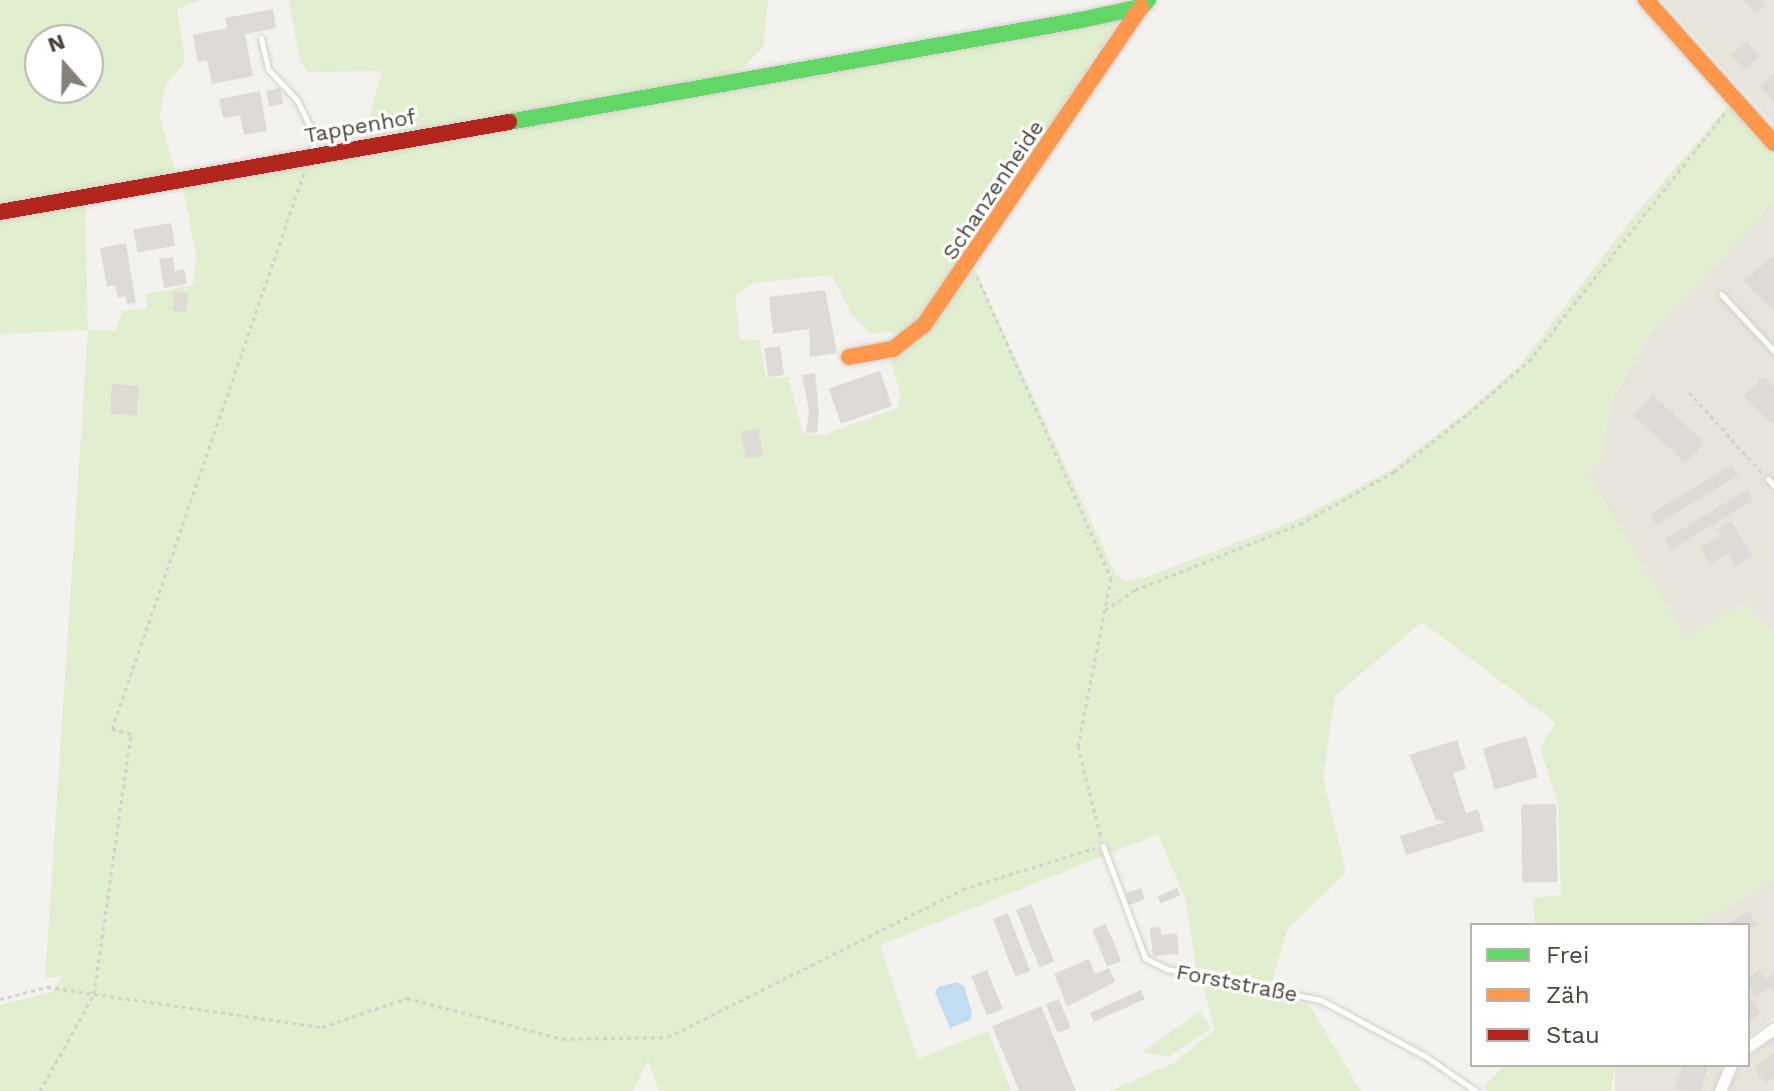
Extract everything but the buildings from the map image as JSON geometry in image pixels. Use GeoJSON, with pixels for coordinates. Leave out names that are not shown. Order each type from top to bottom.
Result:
{"type":"FeatureCollection","features":[{"type":"Feature","properties":{"kind":"street"},"geometry":{"type":"LineString","coordinates":[[1646,0],[1774,143]]}},
{"type":"Feature","properties":{"kind":"street","name":"Schanzenheide"},"geometry":{"type":"LineString","coordinates":[[727,84],[1144,3]]}},
{"type":"Feature","properties":{"kind":"street","name":"Schanzenheide"},"geometry":{"type":"LineString","coordinates":[[849,357],[878,355],[912,337],[970,262],[1144,3]]}},
{"type":"Feature","properties":{"kind":"street","name":"Tappenhof"},"geometry":{"type":"LineString","coordinates":[[0,212],[727,84]]}},
{"type":"Feature","properties":{"kind":"street"},"geometry":{"type":"LineString","coordinates":[[1750,1046],[1774,1028]]}},
{"type":"Feature","properties":{"kind":"street"},"geometry":{"type":"LineString","coordinates":[[1720,1091],[1730,1067]]}},
{"type":"Feature","properties":{"kind":"lane"},"geometry":{"type":"LineString","coordinates":[[261,38],[268,69],[297,100],[312,131],[312,157]]}},
{"type":"Feature","properties":{"kind":"lane"},"geometry":{"type":"LineString","coordinates":[[1721,294],[1774,351]]}},
{"type":"Feature","properties":{"kind":"lane"},"geometry":{"type":"LineString","coordinates":[[1768,479],[1774,486]]}},
{"type":"Feature","properties":{"kind":"lane","name":"Forststraße"},"geometry":{"type":"LineString","coordinates":[[1103,846],[1145,958],[1167,969],[1321,1000],[1425,1056],[1476,1091]]}},
{"type":"Feature","properties":{"kind":"path"},"geometry":{"type":"LineString","coordinates":[[1105,610],[1135,590],[1300,524],[1394,472],[1468,414],[1529,361],[1734,101]]}},
{"type":"Feature","properties":{"kind":"path"},"geometry":{"type":"LineString","coordinates":[[40,1091],[94,994],[131,734],[112,729],[312,157]]}},
{"type":"Feature","properties":{"kind":"path"},"geometry":{"type":"LineString","coordinates":[[0,999],[47,987],[322,1027],[407,998],[563,1039],[668,1037],[963,889],[1103,846],[1078,746],[1111,578],[970,262]]}},
{"type":"Feature","properties":{"kind":"path"},"geometry":{"type":"LineString","coordinates":[[1689,392],[1768,479]]}},
{"type":"Feature","properties":{"kind":"shaded area"},"geometry":{"type":"Polygon","coordinates":[[[1662,0],[1774,0],[1774,124],[1745,93],[1662,0]]]}},
{"type":"Feature","properties":{"kind":"shaded area"},"geometry":{"type":"Polygon","coordinates":[[[1774,201],[1774,634],[1745,602],[1686,639],[1588,474],[1602,455],[1611,401],[1652,332],[1774,201]]]}},
{"type":"Feature","properties":{"kind":"shaded area"},"geometry":{"type":"Polygon","coordinates":[[[1774,879],[1774,1017],[1750,1035],[1750,923],[1699,923],[1774,879]]]}},
{"type":"Feature","properties":{"kind":"shaded area"},"geometry":{"type":"Polygon","coordinates":[[[1774,1037],[1774,1091],[1728,1091],[1739,1067],[1750,1067],[1750,1055],[1774,1037]]]}},
{"type":"Feature","properties":{"kind":"shaded area"},"geometry":{"type":"Polygon","coordinates":[[[1615,1067],[1721,1067],[1721,1091],[1615,1091],[1615,1067]]]}},
{"type":"Feature","properties":{"kind":"green space"},"geometry":{"type":"Polygon","coordinates":[[[0,0],[200,0],[177,9],[185,61],[165,87],[160,116],[176,174],[0,205],[0,0]]]}},
{"type":"Feature","properties":{"kind":"green space"},"geometry":{"type":"Polygon","coordinates":[[[289,0],[768,0],[763,48],[734,76],[363,140],[382,71],[308,72],[300,61],[289,0]]]}},
{"type":"Feature","properties":{"kind":"green space"},"geometry":{"type":"Polygon","coordinates":[[[1120,18],[925,315],[904,332],[870,333],[852,315],[832,275],[753,283],[735,295],[740,339],[759,340],[766,378],[788,377],[803,433],[823,435],[897,408],[901,395],[890,359],[925,334],[973,266],[1116,575],[1126,582],[1299,519],[1392,469],[1467,411],[1520,365],[1634,216],[1728,106],[1774,157],[1774,201],[1652,332],[1611,400],[1602,455],[1588,474],[1686,638],[1745,602],[1774,634],[1774,879],[1699,923],[1535,923],[1533,898],[1561,895],[1558,804],[1540,747],[1556,723],[1422,622],[1335,696],[1323,778],[1346,872],[1287,930],[1272,982],[1196,967],[1185,898],[1158,834],[880,945],[918,1059],[988,1031],[1011,1091],[659,1091],[648,1061],[633,1091],[0,1091],[0,1005],[52,992],[63,976],[45,978],[88,330],[0,334],[0,219],[85,203],[88,329],[115,331],[123,311],[147,308],[146,294],[193,285],[196,255],[183,188],[1120,18]]]}},
{"type":"Feature","properties":{"kind":"green space"},"geometry":{"type":"Polygon","coordinates":[[[1202,984],[1245,989],[1310,1006],[1361,1091],[1109,1091],[1174,1063],[1215,1030],[1202,984]]]}},
{"type":"Feature","properties":{"kind":"green space"},"geometry":{"type":"Polygon","coordinates":[[[1200,1011],[1211,1028],[1168,1057],[1142,1052],[1200,1011]]]}},
{"type":"Feature","properties":{"kind":"green space"},"geometry":{"type":"Polygon","coordinates":[[[1503,1067],[1615,1067],[1611,1091],[1487,1091],[1484,1087],[1503,1067]]]}},
{"type":"Feature","properties":{"kind":"water"},"geometry":{"type":"Polygon","coordinates":[[[956,982],[964,986],[972,1013],[970,1020],[950,1028],[935,993],[938,987],[956,982]]]}},
{"type":"Feature","properties":{"kind":"traffic: fast"},"geometry":{"type":"LineString","coordinates":[[509,122],[1081,20],[1141,7],[1148,0]]}},
{"type":"Feature","properties":{"kind":"traffic: slow"},"geometry":{"type":"LineString","coordinates":[[1646,0],[1774,143]]}},
{"type":"Feature","properties":{"kind":"traffic: slow"},"geometry":{"type":"LineString","coordinates":[[849,357],[893,349],[924,325],[1141,7]]}},
{"type":"Feature","properties":{"kind":"traffic: jam"},"geometry":{"type":"LineString","coordinates":[[0,212],[509,122]]}}]}
